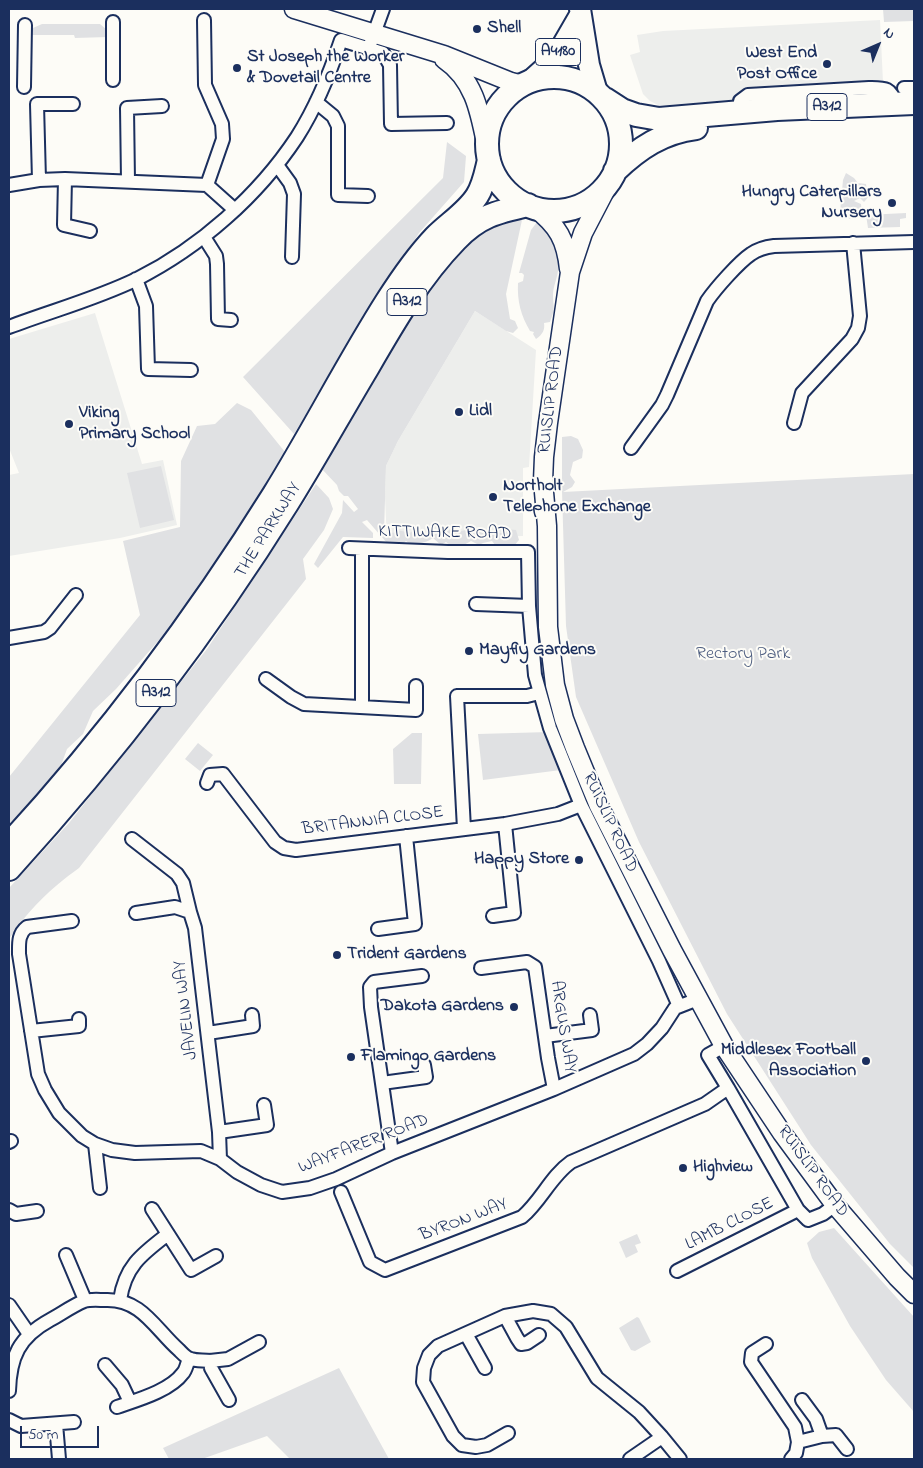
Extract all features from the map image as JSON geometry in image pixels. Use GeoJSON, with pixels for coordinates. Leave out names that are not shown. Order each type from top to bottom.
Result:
{"type":"FeatureCollection","features":[{"type":"Feature","properties":{"kind":"highway","name":"A312"},"geometry":{"type":"LineString","coordinates":[[907,96],[659,119],[636,115],[622,110],[576,81],[560,77],[542,78],[526,83],[506,96],[495,112],[489,129],[488,154],[499,182],[509,193],[531,206],[549,211],[563,210],[580,206],[595,197],[633,154],[653,141],[685,130],[716,126],[790,124],[914,115]]}},
{"type":"Feature","properties":{"kind":"highway","name":"A312"},"geometry":{"type":"LineString","coordinates":[[599,94],[612,110],[619,125],[620,157],[611,178]]}},
{"type":"Feature","properties":{"kind":"highway","name":"THE PARKWAY"},"geometry":{"type":"LineString","coordinates":[[320,432],[387,300],[410,267],[434,238],[468,208],[477,196],[483,181],[488,154]]}},
{"type":"Feature","properties":{"kind":"highway","name":"THE PARKWAY"},"geometry":{"type":"LineString","coordinates":[[9,869],[57,816],[137,720],[230,593],[281,498],[320,432],[422,280],[457,240],[481,219],[502,211],[531,206]]}},
{"type":"Feature","properties":{"kind":"highway","name":"THE PARKWAY"},"geometry":{"type":"LineString","coordinates":[[9,844],[48,802],[126,708],[281,498]]}},
{"type":"Feature","properties":{"kind":"main road"},"geometry":{"type":"LineString","coordinates":[[294,9],[458,59],[511,82],[526,83]]}},
{"type":"Feature","properties":{"kind":"main road","name":"A4180"},"geometry":{"type":"LineString","coordinates":[[526,83],[558,54],[580,12]]}},
{"type":"Feature","properties":{"kind":"main road","name":"A4180"},"geometry":{"type":"LineString","coordinates":[[580,12],[589,64],[599,94]]}},
{"type":"Feature","properties":{"kind":"main road"},"geometry":{"type":"LineString","coordinates":[[434,52],[454,66],[470,85],[478,106],[488,154]]}},
{"type":"Feature","properties":{"kind":"main road","name":"RUISLIP ROAD"},"geometry":{"type":"LineString","coordinates":[[611,178],[583,233],[570,272],[548,423],[543,481],[547,526],[548,627],[555,685],[574,748],[599,806],[724,1046],[782,1133],[835,1205],[914,1294]]}},
{"type":"Feature","properties":{"kind":"main road","name":"RUISLIP ROAD"},"geometry":{"type":"LineString","coordinates":[[531,206],[552,223],[563,238],[570,272]]}},
{"type":"Feature","properties":{"kind":"street"},"geometry":{"type":"LineString","coordinates":[[369,49],[373,32],[383,9]]}},
{"type":"Feature","properties":{"kind":"street"},"geometry":{"type":"LineString","coordinates":[[204,20],[206,85],[222,124],[223,139],[207,185]]}},
{"type":"Feature","properties":{"kind":"street"},"geometry":{"type":"LineString","coordinates":[[113,22],[113,80]]}},
{"type":"Feature","properties":{"kind":"street"},"geometry":{"type":"LineString","coordinates":[[24,87],[25,25]]}},
{"type":"Feature","properties":{"kind":"street"},"geometry":{"type":"LineString","coordinates":[[9,326],[106,292],[136,279],[172,259],[204,236],[234,210],[277,164],[297,136],[316,102],[332,67],[341,40],[383,53],[390,66],[391,124],[447,124]]}},
{"type":"Feature","properties":{"kind":"street"},"geometry":{"type":"LineString","coordinates":[[316,102],[333,116],[338,126],[338,195],[368,196]]}},
{"type":"Feature","properties":{"kind":"street"},"geometry":{"type":"LineString","coordinates":[[39,180],[37,104],[73,104]]}},
{"type":"Feature","properties":{"kind":"street"},"geometry":{"type":"LineString","coordinates":[[128,180],[127,108],[162,106]]}},
{"type":"Feature","properties":{"kind":"street"},"geometry":{"type":"LineString","coordinates":[[277,164],[290,183],[294,194],[292,257]]}},
{"type":"Feature","properties":{"kind":"street"},"geometry":{"type":"LineString","coordinates":[[9,185],[39,180],[65,179],[128,180],[207,185],[234,210]]}},
{"type":"Feature","properties":{"kind":"street"},"geometry":{"type":"LineString","coordinates":[[65,179],[64,225],[90,232]]}},
{"type":"Feature","properties":{"kind":"street"},"geometry":{"type":"LineString","coordinates":[[204,236],[216,256],[218,264],[218,319],[231,320]]}},
{"type":"Feature","properties":{"kind":"street"},"geometry":{"type":"LineString","coordinates":[[631,448],[668,395],[707,301],[751,254],[761,248],[774,246],[914,242]]}},
{"type":"Feature","properties":{"kind":"street"},"geometry":{"type":"LineString","coordinates":[[794,423],[802,393],[852,339],[858,328],[860,316],[853,243]]}},
{"type":"Feature","properties":{"kind":"street"},"geometry":{"type":"LineString","coordinates":[[136,279],[146,306],[148,369],[191,370]]}},
{"type":"Feature","properties":{"kind":"street","name":"KITTIWAKE ROAD"},"geometry":{"type":"LineString","coordinates":[[362,707],[356,549],[528,552],[529,606]]}},
{"type":"Feature","properties":{"kind":"street"},"geometry":{"type":"LineString","coordinates":[[9,638],[44,632],[50,628],[76,595]]}},
{"type":"Feature","properties":{"kind":"street"},"geometry":{"type":"LineString","coordinates":[[476,604],[529,606],[535,676],[563,764],[679,1006],[698,999]]}},
{"type":"Feature","properties":{"kind":"street"},"geometry":{"type":"LineString","coordinates":[[530,626],[548,627]]}},
{"type":"Feature","properties":{"kind":"street"},"geometry":{"type":"LineString","coordinates":[[266,679],[304,704],[416,710],[416,686]]}},
{"type":"Feature","properties":{"kind":"street"},"geometry":{"type":"LineString","coordinates":[[464,829],[457,696],[527,696],[539,693]]}},
{"type":"Feature","properties":{"kind":"street","name":"BRITANNIA CLOSE"},"geometry":{"type":"LineString","coordinates":[[207,783],[210,775],[223,774],[275,842],[284,848],[296,850],[505,824],[558,814],[581,805]]}},
{"type":"Feature","properties":{"kind":"street"},"geometry":{"type":"LineString","coordinates":[[493,916],[514,913],[505,824]]}},
{"type":"Feature","properties":{"kind":"street"},"geometry":{"type":"LineString","coordinates":[[378,929],[415,924],[406,836]]}},
{"type":"Feature","properties":{"kind":"street","name":"JAVELIN WAY"},"geometry":{"type":"LineString","coordinates":[[132,838],[177,874],[183,883],[195,928],[219,1132],[220,1159]]}},
{"type":"Feature","properties":{"kind":"street"},"geometry":{"type":"LineString","coordinates":[[136,913],[175,907],[190,912]]}},
{"type":"Feature","properties":{"kind":"street","name":"WAYFARER ROAD"},"geometry":{"type":"LineString","coordinates":[[72,921],[27,928],[22,931],[20,937],[19,954],[38,1074],[59,1114],[82,1136],[95,1144],[112,1150],[135,1153],[201,1151],[220,1159],[237,1172],[262,1185],[282,1192],[310,1188],[336,1179],[392,1153],[554,1089],[634,1054],[652,1039],[672,1012],[679,1006]]}},
{"type":"Feature","properties":{"kind":"street","name":"ARGUS WAY"},"geometry":{"type":"LineString","coordinates":[[481,968],[527,962],[535,967],[554,1089]]}},
{"type":"Feature","properties":{"kind":"street"},"geometry":{"type":"LineString","coordinates":[[392,1153],[371,1007],[370,987],[374,982],[422,976]]}},
{"type":"Feature","properties":{"kind":"street"},"geometry":{"type":"LineString","coordinates":[[208,1033],[253,1026],[252,1015]]}},
{"type":"Feature","properties":{"kind":"street"},"geometry":{"type":"LineString","coordinates":[[545,1036],[592,1030],[590,1015]]}},
{"type":"Feature","properties":{"kind":"street"},"geometry":{"type":"LineString","coordinates":[[31,1031],[79,1026],[79,1019]]}},
{"type":"Feature","properties":{"kind":"street"},"geometry":{"type":"LineString","coordinates":[[724,1046],[708,1055],[798,1210],[808,1220],[823,1214],[835,1205]]}},
{"type":"Feature","properties":{"kind":"street"},"geometry":{"type":"LineString","coordinates":[[382,1083],[426,1077],[424,1065]]}},
{"type":"Feature","properties":{"kind":"street","name":"BYRON WAY"},"geometry":{"type":"LineString","coordinates":[[341,1192],[370,1262],[385,1270],[522,1217],[532,1209],[562,1169],[571,1162],[706,1104],[728,1088]]}},
{"type":"Feature","properties":{"kind":"street"},"geometry":{"type":"LineString","coordinates":[[219,1132],[266,1125],[264,1105]]}},
{"type":"Feature","properties":{"kind":"street"},"geometry":{"type":"LineString","coordinates":[[95,1144],[100,1188]]}},
{"type":"Feature","properties":{"kind":"street"},"geometry":{"type":"LineString","coordinates":[[152,1209],[192,1270],[216,1256]]}},
{"type":"Feature","properties":{"kind":"street"},"geometry":{"type":"LineString","coordinates":[[9,1210],[16,1214],[37,1211]]}},
{"type":"Feature","properties":{"kind":"street","name":"LAMB CLOSE"},"geometry":{"type":"LineString","coordinates":[[677,1271],[798,1210]]}},
{"type":"Feature","properties":{"kind":"street"},"geometry":{"type":"LineString","coordinates":[[120,1300],[122,1286],[139,1256],[168,1234]]}},
{"type":"Feature","properties":{"kind":"street"},"geometry":{"type":"LineString","coordinates":[[66,1255],[86,1300]]}},
{"type":"Feature","properties":{"kind":"street"},"geometry":{"type":"LineString","coordinates":[[9,1391],[10,1371],[14,1357],[29,1334],[86,1300],[120,1300],[135,1307],[152,1321],[171,1343],[189,1359],[210,1361],[228,1359],[259,1342]]}},
{"type":"Feature","properties":{"kind":"street"},"geometry":{"type":"LineString","coordinates":[[9,1305],[29,1334]]}},
{"type":"Feature","properties":{"kind":"street"},"geometry":{"type":"LineString","coordinates":[[508,1433],[482,1446],[462,1445],[453,1436],[423,1382],[424,1368],[429,1355],[438,1346],[505,1316],[533,1311],[551,1314],[566,1327],[597,1378],[639,1412],[680,1459]]}},
{"type":"Feature","properties":{"kind":"street"},"geometry":{"type":"LineString","coordinates":[[505,1316],[521,1344],[527,1343],[540,1335]]}},
{"type":"Feature","properties":{"kind":"street"},"geometry":{"type":"LineString","coordinates":[[466,1334],[485,1368]]}},
{"type":"Feature","properties":{"kind":"street"},"geometry":{"type":"LineString","coordinates":[[766,1344],[752,1353],[751,1362],[795,1427],[798,1442],[796,1453],[791,1459]]}},
{"type":"Feature","properties":{"kind":"street"},"geometry":{"type":"LineString","coordinates":[[117,1407],[168,1386],[183,1374],[189,1359]]}},
{"type":"Feature","properties":{"kind":"street"},"geometry":{"type":"LineString","coordinates":[[210,1361],[211,1368],[229,1400]]}},
{"type":"Feature","properties":{"kind":"street"},"geometry":{"type":"LineString","coordinates":[[105,1365],[122,1385],[130,1402]]}},
{"type":"Feature","properties":{"kind":"street"},"geometry":{"type":"LineString","coordinates":[[802,1400],[816,1419],[822,1436]]}},
{"type":"Feature","properties":{"kind":"street"},"geometry":{"type":"LineString","coordinates":[[9,1420],[21,1426],[74,1422]]}},
{"type":"Feature","properties":{"kind":"street"},"geometry":{"type":"LineString","coordinates":[[56,1424],[59,1459]]}},
{"type":"Feature","properties":{"kind":"street"},"geometry":{"type":"LineString","coordinates":[[798,1442],[822,1436],[836,1435],[847,1449]]}},
{"type":"Feature","properties":{"kind":"street"},"geometry":{"type":"LineString","coordinates":[[638,1457],[662,1437]]}},
{"type":"Feature","properties":{"kind":"shaded area"},"geometry":{"type":"Polygon","coordinates":[[[880,20],[883,82],[752,87],[733,100],[658,105],[650,101],[643,94],[630,55],[640,52],[637,35],[663,31],[880,20]]]}},
{"type":"Feature","properties":{"kind":"shaded area"},"geometry":{"type":"Polygon","coordinates":[[[475,311],[536,350],[529,467],[523,468],[523,536],[387,540],[386,466],[398,441],[475,311]]]}},
{"type":"Feature","properties":{"kind":"shaded area","name":"Viking Primary School"},"geometry":{"type":"Polygon","coordinates":[[[95,313],[142,464],[163,460],[177,525],[120,538],[9,556],[9,475],[19,473],[9,448],[9,339],[95,313]]]}},
{"type":"Feature","properties":{"kind":"green space"},"geometry":{"type":"Polygon","coordinates":[[[883,9],[914,9],[914,21],[884,22],[883,9]]]}},
{"type":"Feature","properties":{"kind":"green space"},"geometry":{"type":"Polygon","coordinates":[[[42,24],[100,24],[107,30],[108,37],[75,38],[74,35],[30,35],[33,28],[42,24]]]}},
{"type":"Feature","properties":{"kind":"green space"},"geometry":{"type":"Polygon","coordinates":[[[447,142],[466,156],[464,182],[419,233],[294,434],[243,377],[443,178],[447,142]]]}},
{"type":"Feature","properties":{"kind":"green space"},"geometry":{"type":"Polygon","coordinates":[[[846,173],[858,183],[866,184],[867,191],[871,194],[864,202],[860,198],[854,201],[861,204],[862,214],[854,213],[850,219],[840,213],[843,180],[846,173]]]}},
{"type":"Feature","properties":{"kind":"green space"},"geometry":{"type":"Polygon","coordinates":[[[906,213],[906,218],[900,219],[900,227],[868,228],[866,215],[906,213]]]}},
{"type":"Feature","properties":{"kind":"green space"},"geometry":{"type":"Polygon","coordinates":[[[498,219],[522,220],[506,294],[510,319],[515,321],[518,328],[513,333],[506,331],[475,311],[398,441],[386,466],[384,533],[400,531],[408,534],[413,531],[418,534],[419,532],[435,534],[438,531],[443,533],[450,530],[456,532],[467,530],[471,533],[476,530],[482,533],[506,533],[506,529],[516,530],[519,540],[514,546],[495,545],[492,541],[479,545],[471,541],[462,546],[458,544],[451,546],[446,542],[441,545],[433,538],[413,546],[406,541],[401,545],[392,542],[387,543],[367,520],[362,522],[373,533],[373,538],[343,537],[318,568],[314,564],[342,513],[343,500],[354,512],[358,509],[348,496],[344,496],[339,491],[337,485],[319,466],[432,274],[498,219]]]}},
{"type":"Feature","properties":{"kind":"green space"},"geometry":{"type":"Polygon","coordinates":[[[537,222],[551,238],[557,251],[559,264],[553,292],[554,308],[552,317],[550,322],[544,323],[543,332],[536,339],[533,334],[534,332],[530,331],[522,314],[518,283],[523,281],[524,275],[519,273],[531,230],[537,222]]]}},
{"type":"Feature","properties":{"kind":"green space"},"geometry":{"type":"Polygon","coordinates":[[[237,403],[251,410],[285,452],[270,485],[174,623],[116,689],[93,711],[83,734],[67,749],[59,771],[9,830],[9,777],[140,615],[123,541],[180,527],[181,461],[197,426],[215,424],[237,403]]]}},
{"type":"Feature","properties":{"kind":"green space","name":"Rectory Park"},"geometry":{"type":"Polygon","coordinates":[[[571,436],[578,439],[583,450],[582,458],[573,462],[570,475],[575,482],[572,487],[563,492],[914,474],[914,1268],[890,1244],[811,1145],[727,1014],[639,842],[576,697],[566,626],[562,491],[562,437],[571,436]]]}},
{"type":"Feature","properties":{"kind":"green space"},"geometry":{"type":"Polygon","coordinates":[[[161,466],[174,520],[140,528],[127,473],[161,466]]]}},
{"type":"Feature","properties":{"kind":"green space"},"geometry":{"type":"Polygon","coordinates":[[[316,484],[329,498],[333,509],[324,530],[303,559],[306,579],[79,868],[41,900],[24,918],[9,939],[9,888],[69,823],[207,649],[316,484]]]}},
{"type":"Feature","properties":{"kind":"green space"},"geometry":{"type":"Polygon","coordinates":[[[549,732],[561,770],[483,780],[478,734],[549,732]]]}},
{"type":"Feature","properties":{"kind":"green space"},"geometry":{"type":"Polygon","coordinates":[[[412,733],[422,733],[421,784],[394,784],[393,749],[412,733]]]}},
{"type":"Feature","properties":{"kind":"green space"},"geometry":{"type":"Polygon","coordinates":[[[198,743],[213,755],[200,771],[185,759],[198,743]]]}},
{"type":"Feature","properties":{"kind":"green space"},"geometry":{"type":"Polygon","coordinates":[[[834,1228],[914,1317],[914,1412],[886,1380],[850,1326],[812,1258],[807,1243],[819,1232],[834,1228]]]}},
{"type":"Feature","properties":{"kind":"green space"},"geometry":{"type":"Polygon","coordinates":[[[637,1234],[641,1243],[635,1245],[638,1252],[626,1258],[619,1242],[637,1234]]]}},
{"type":"Feature","properties":{"kind":"green space"},"geometry":{"type":"Polygon","coordinates":[[[637,1317],[651,1342],[635,1351],[631,1350],[619,1328],[637,1317]]]}},
{"type":"Feature","properties":{"kind":"green space"},"geometry":{"type":"Polygon","coordinates":[[[339,1368],[389,1459],[290,1459],[267,1436],[202,1459],[169,1459],[163,1448],[339,1368]]]}},
{"type":"Feature","properties":{"kind":"place","name":"Shell"},"geometry":{"type":"Point","coordinates":[477,29]}},
{"type":"Feature","properties":{"kind":"place","name":"West End Post Office"},"geometry":{"type":"Point","coordinates":[827,64]}},
{"type":"Feature","properties":{"kind":"place","name":"St Joseph the Worker & Dovetail Centre"},"geometry":{"type":"Point","coordinates":[237,68]}},
{"type":"Feature","properties":{"kind":"place","name":"Hungry Caterpillars Nursery"},"geometry":{"type":"Point","coordinates":[892,203]}},
{"type":"Feature","properties":{"kind":"place","name":"Lidl"},"geometry":{"type":"Point","coordinates":[459,412]}},
{"type":"Feature","properties":{"kind":"place","name":"Viking Primary School"},"geometry":{"type":"Point","coordinates":[69,424]}},
{"type":"Feature","properties":{"kind":"place","name":"Northolt Telephone Exchange"},"geometry":{"type":"Point","coordinates":[493,497]}},
{"type":"Feature","properties":{"kind":"place","name":"Mayfly Gardens"},"geometry":{"type":"Point","coordinates":[469,651]}},
{"type":"Feature","properties":{"kind":"place","name":"Happy Store"},"geometry":{"type":"Point","coordinates":[579,860]}},
{"type":"Feature","properties":{"kind":"place","name":"Trident Gardens"},"geometry":{"type":"Point","coordinates":[337,955]}},
{"type":"Feature","properties":{"kind":"place","name":"Dakota Gardens"},"geometry":{"type":"Point","coordinates":[514,1007]}},
{"type":"Feature","properties":{"kind":"place","name":"Flamingo Gardens"},"geometry":{"type":"Point","coordinates":[351,1057]}},
{"type":"Feature","properties":{"kind":"place","name":"Middlesex Football Association"},"geometry":{"type":"Point","coordinates":[866,1061]}},
{"type":"Feature","properties":{"kind":"place","name":"Highview"},"geometry":{"type":"Point","coordinates":[683,1168]}}]}
